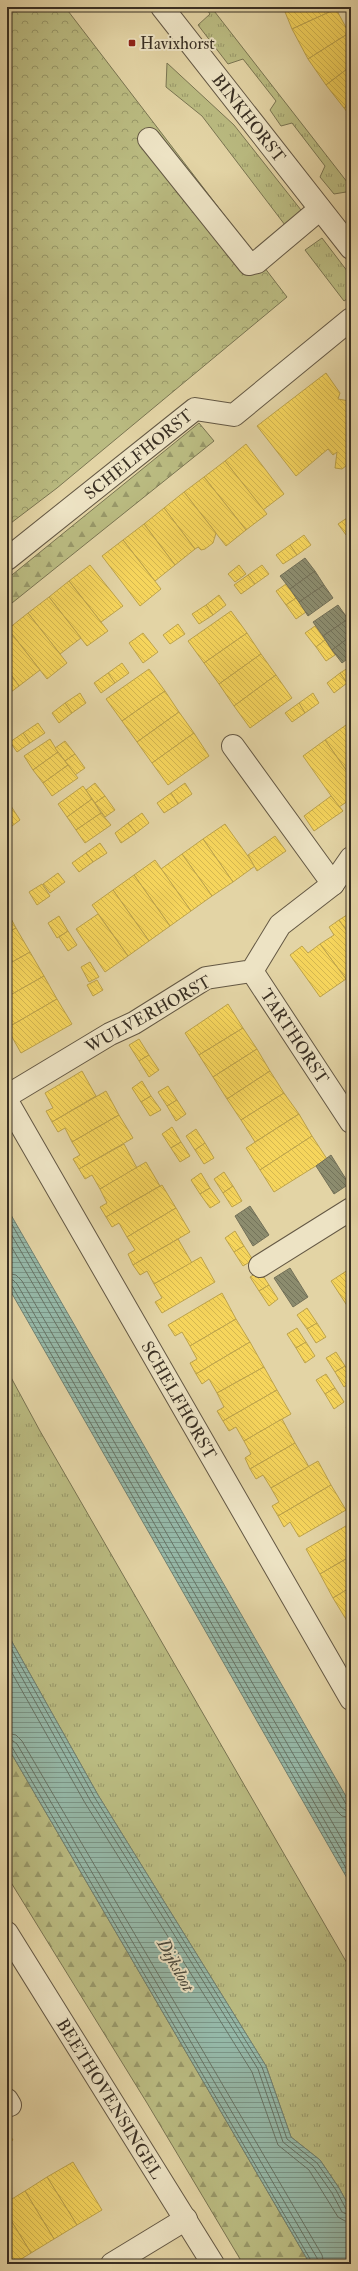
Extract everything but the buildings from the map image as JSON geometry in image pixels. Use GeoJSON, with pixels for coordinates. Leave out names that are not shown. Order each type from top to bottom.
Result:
{"type":"FeatureCollection","features":[{"type":"Feature","properties":{"kind":"street","name":"BINKHORST"},"geometry":{"type":"LineString","coordinates":[[162,7],[351,248]]}},
{"type":"Feature","properties":{"kind":"street"},"geometry":{"type":"LineString","coordinates":[[149,138],[249,264],[257,262],[320,209]]}},
{"type":"Feature","properties":{"kind":"street","name":"SCHELFHORST"},"geometry":{"type":"LineString","coordinates":[[7,559],[195,409],[234,415],[351,319]]}},
{"type":"Feature","properties":{"kind":"street"},"geometry":{"type":"LineString","coordinates":[[233,746],[333,884]]}},
{"type":"Feature","properties":{"kind":"street"},"geometry":{"type":"LineString","coordinates":[[252,971],[280,925],[333,884],[351,858]]}},
{"type":"Feature","properties":{"kind":"street","name":"WULVERHORST"},"geometry":{"type":"LineString","coordinates":[[7,1096],[110,1034],[134,1023],[206,978],[252,971]]}},
{"type":"Feature","properties":{"kind":"street","name":"TARTHORST"},"geometry":{"type":"LineString","coordinates":[[252,971],[351,1122]]}},
{"type":"Feature","properties":{"kind":"street","name":"SCHELFHORST"},"geometry":{"type":"LineString","coordinates":[[7,1101],[351,1699]]}},
{"type":"Feature","properties":{"kind":"street"},"geometry":{"type":"LineString","coordinates":[[260,1266],[351,1209]]}},
{"type":"Feature","properties":{"kind":"street","name":"BEETHOVENSINGEL"},"geometry":{"type":"LineString","coordinates":[[7,1933],[214,2264]]}},
{"type":"Feature","properties":{"kind":"street"},"geometry":{"type":"LineString","coordinates":[[112,2264],[186,2219]]}},
{"type":"Feature","properties":{"kind":"green space"},"geometry":{"type":"Polygon","coordinates":[[[7,7],[65,7],[287,297],[57,488],[7,526],[7,7]]]}},
{"type":"Feature","properties":{"kind":"green space"},"geometry":{"type":"Polygon","coordinates":[[[205,7],[211,7],[351,187],[351,198],[346,192],[334,194],[320,177],[325,166],[292,123],[281,126],[270,110],[276,101],[243,59],[228,64],[198,25],[210,14],[205,7]]]}},
{"type":"Feature","properties":{"kind":"green space"},"geometry":{"type":"Polygon","coordinates":[[[167,63],[234,125],[301,210],[285,225],[202,116],[166,87],[167,63]]]}},
{"type":"Feature","properties":{"kind":"green space"},"geometry":{"type":"Polygon","coordinates":[[[322,238],[351,276],[351,296],[344,301],[305,250],[322,238]]]}},
{"type":"Feature","properties":{"kind":"green space"},"geometry":{"type":"Polygon","coordinates":[[[199,423],[214,441],[7,607],[7,579],[199,423]]]}},
{"type":"Feature","properties":{"kind":"green space"},"geometry":{"type":"Polygon","coordinates":[[[7,1370],[40,1431],[351,1970],[351,2210],[339,2188],[320,2160],[291,2137],[266,2066],[98,1795],[7,1633],[7,1370]]]}},
{"type":"Feature","properties":{"kind":"green space"},"geometry":{"type":"Polygon","coordinates":[[[7,1746],[310,2264],[243,2264],[147,2103],[7,1876],[7,1746]]]}},
{"type":"Feature","properties":{"kind":"water"},"geometry":{"type":"Polygon","coordinates":[[[7,1208],[351,1805],[351,1885],[7,1285],[7,1208]]]}},
{"type":"Feature","properties":{"kind":"water","name":"Dijksloot"},"geometry":{"type":"Polygon","coordinates":[[[7,1633],[98,1795],[266,2066],[291,2137],[320,2160],[339,2188],[351,2210],[351,2264],[310,2264],[7,1746],[7,1633]]]}},
{"type":"Feature","properties":{"kind":"place","name":"Havixhorst"},"geometry":{"type":"Point","coordinates":[132,43]}}]}
